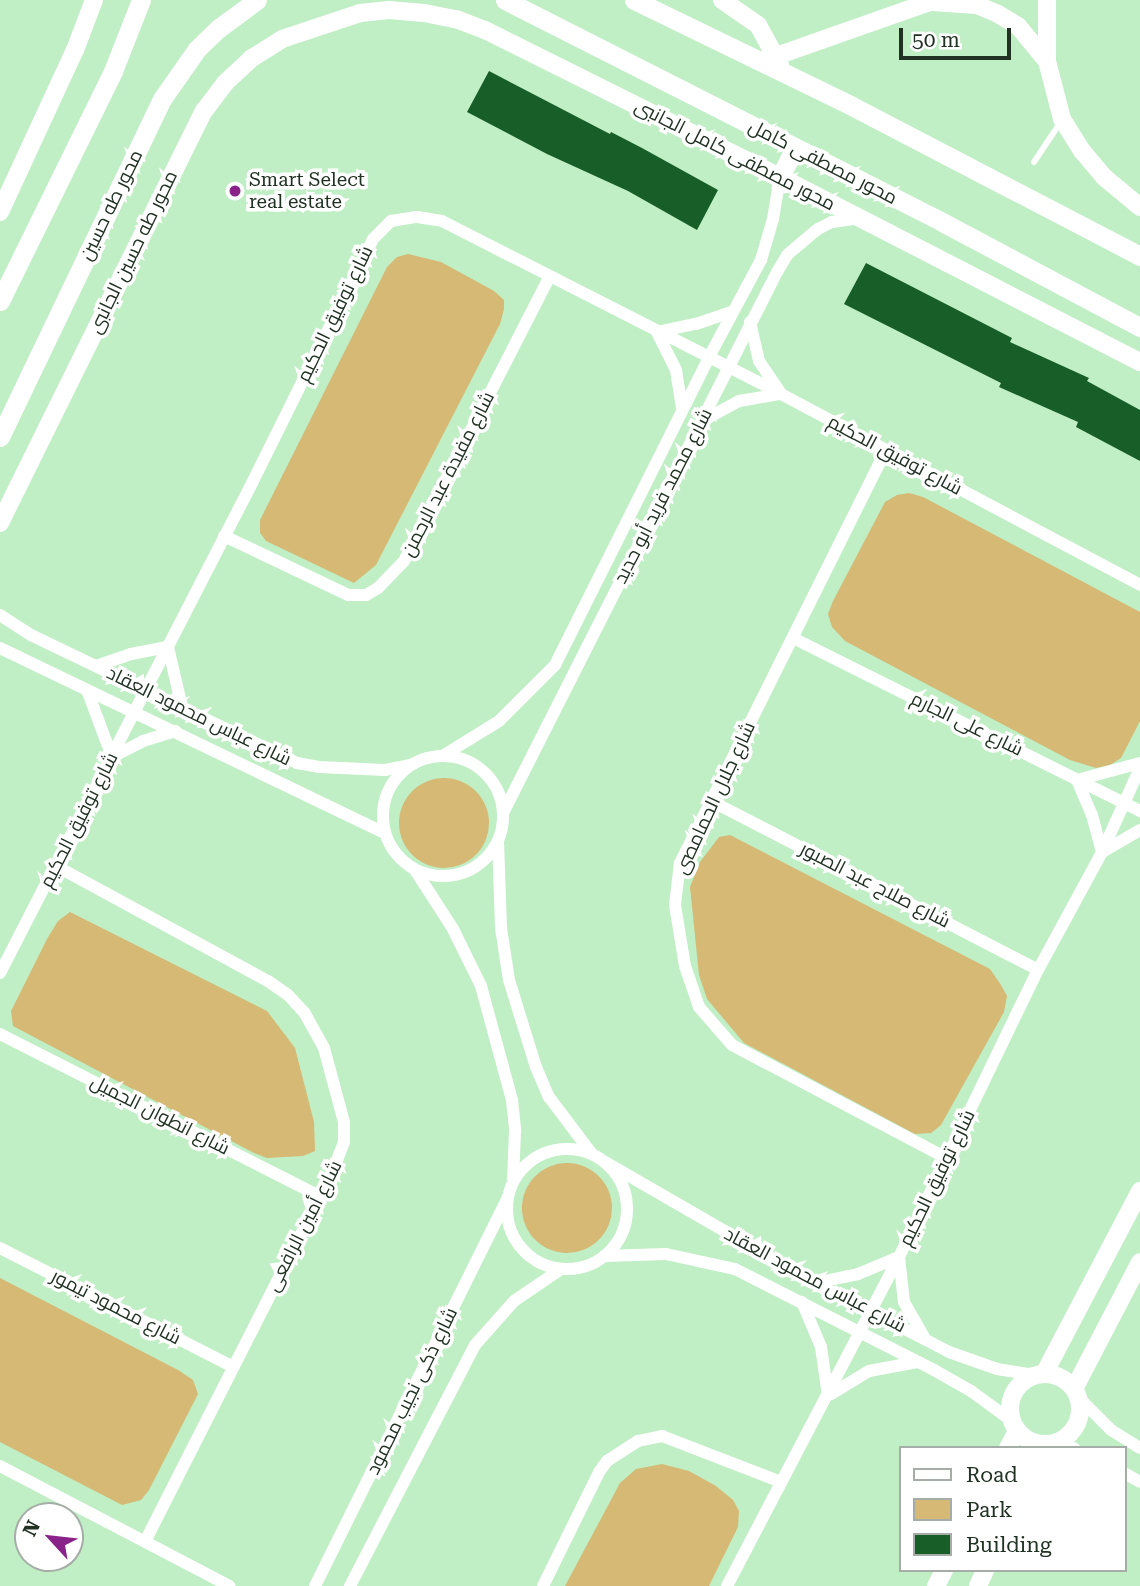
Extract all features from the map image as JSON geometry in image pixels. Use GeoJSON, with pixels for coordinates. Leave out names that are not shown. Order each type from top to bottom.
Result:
{"type":"FeatureCollection","features":[{"type":"Feature","properties":{"kind":"main road"},"geometry":{"type":"LineString","coordinates":[[197,49],[234,0]]}},
{"type":"Feature","properties":{"kind":"main road","name":"محور طه حسين"},"geometry":{"type":"LineString","coordinates":[[0,437],[162,99],[197,49],[219,27],[257,0]]}},
{"type":"Feature","properties":{"kind":"main road","name":"محور مصطفى كامل"},"geometry":{"type":"LineString","coordinates":[[505,0],[1140,327]]}},
{"type":"Feature","properties":{"kind":"main road"},"geometry":{"type":"LineString","coordinates":[[634,0],[774,63],[1140,256]]}},
{"type":"Feature","properties":{"kind":"main road"},"geometry":{"type":"LineString","coordinates":[[0,301],[113,71],[141,3]]}},
{"type":"Feature","properties":{"kind":"main road"},"geometry":{"type":"LineString","coordinates":[[780,177],[794,148]]}},
{"type":"Feature","properties":{"kind":"street"},"geometry":{"type":"LineString","coordinates":[[0,212],[75,50],[94,0]]}},
{"type":"Feature","properties":{"kind":"street"},"geometry":{"type":"LineString","coordinates":[[722,0],[758,25],[774,63],[933,1],[977,5],[999,14],[1018,26],[1048,61]]}},
{"type":"Feature","properties":{"kind":"street"},"geometry":{"type":"LineString","coordinates":[[1048,0],[1048,61],[1062,119],[1083,152],[1104,177],[1140,207]]}},
{"type":"Feature","properties":{"kind":"street","name":"محور مصطفى كامل الجانبى"},"geometry":{"type":"LineString","coordinates":[[315,26],[360,13],[389,10],[457,19],[485,30],[780,177],[1140,362]]}},
{"type":"Feature","properties":{"kind":"street","name":"محور طه حسين الجانبى"},"geometry":{"type":"LineString","coordinates":[[0,523],[204,111],[225,82],[252,58],[282,39],[315,26]]}},
{"type":"Feature","properties":{"kind":"street","name":"شارع محمد فريد أبو حديد"},"geometry":{"type":"LineString","coordinates":[[444,755],[499,722],[555,665],[764,250],[774,219],[780,177]]}},
{"type":"Feature","properties":{"kind":"street","name":"شارع توفيق الحكيم"},"geometry":{"type":"LineString","coordinates":[[0,973],[146,691],[373,239],[391,221],[417,217],[442,221],[781,394],[1140,586]]}},
{"type":"Feature","properties":{"kind":"street","name":"شارع محمد فريد أبو حديد"},"geometry":{"type":"LineString","coordinates":[[503,813],[750,322],[788,254],[804,238],[832,222],[859,218]]}},
{"type":"Feature","properties":{"kind":"street","name":"شارع مفيدة عبد الرحمن"},"geometry":{"type":"LineString","coordinates":[[224,536],[348,595],[366,595],[378,589],[404,561],[550,278]]}},
{"type":"Feature","properties":{"kind":"street"},"geometry":{"type":"LineString","coordinates":[[682,412],[676,370],[657,332],[696,324],[733,311]]}},
{"type":"Feature","properties":{"kind":"street"},"geometry":{"type":"LineString","coordinates":[[702,421],[740,401],[781,394],[759,361],[750,322]]}},
{"type":"Feature","properties":{"kind":"street","name":"شارع جلال الحمامصى"},"geometry":{"type":"LineString","coordinates":[[886,450],[680,863],[675,882],[675,905],[685,967],[699,1007],[732,1045],[946,1158]]}},
{"type":"Feature","properties":{"kind":"street","name":"شارع عباس محمود العقاد"},"geometry":{"type":"LineString","coordinates":[[0,615],[31,635],[297,763],[318,768],[385,770],[410,765]]}},
{"type":"Feature","properties":{"kind":"street","name":"شارع على الجارم"},"geometry":{"type":"LineString","coordinates":[[793,638],[1140,811]]}},
{"type":"Feature","properties":{"kind":"street"},"geometry":{"type":"LineString","coordinates":[[96,666],[131,654],[168,647],[182,707]]}},
{"type":"Feature","properties":{"kind":"street","name":"شارع عباس محمود العقاد"},"geometry":{"type":"LineString","coordinates":[[0,648],[385,833]]}},
{"type":"Feature","properties":{"kind":"street"},"geometry":{"type":"LineString","coordinates":[[87,690],[112,757],[143,741],[176,731]]}},
{"type":"Feature","properties":{"kind":"street"},"geometry":{"type":"LineString","coordinates":[[510,1191],[532,1160],[546,1152],[578,1149],[593,1154],[605,1162],[623,1186],[627,1216],[623,1232],[604,1256],[576,1268],[561,1269],[546,1265],[523,1249],[509,1224],[510,1191],[515,1163],[512,1100],[481,986],[453,929],[415,870],[402,860],[385,833],[383,817],[387,795],[398,775],[421,760],[444,755],[459,757],[485,772],[501,798],[503,813],[498,841],[501,928],[509,980],[536,1067],[550,1097],[593,1154]]}},
{"type":"Feature","properties":{"kind":"street"},"geometry":{"type":"LineString","coordinates":[[1140,765],[1077,780],[1092,815],[1102,852],[1140,830]]}},
{"type":"Feature","properties":{"kind":"street","name":"شارع توفيق الحكيم"},"geometry":{"type":"LineString","coordinates":[[727,1586],[899,1257],[1038,970],[1102,852],[1140,765]]}},
{"type":"Feature","properties":{"kind":"street","name":"شارع صلاح عبد الصبور"},"geometry":{"type":"LineString","coordinates":[[711,801],[1038,970]]}},
{"type":"Feature","properties":{"kind":"street"},"geometry":{"type":"LineString","coordinates":[[415,870],[434,876],[453,876],[471,869],[487,858],[498,841]]}},
{"type":"Feature","properties":{"kind":"street","name":"شارع أمين الرافعى"},"geometry":{"type":"LineString","coordinates":[[56,866],[268,981],[304,1012],[324,1048],[344,1122],[340,1155],[321,1197],[232,1366],[145,1541]]}},
{"type":"Feature","properties":{"kind":"street","name":"شارع انطوان الجميل"},"geometry":{"type":"LineString","coordinates":[[0,1034],[321,1197]]}},
{"type":"Feature","properties":{"kind":"street","name":"شارع عباس محمود العقاد"},"geometry":{"type":"LineString","coordinates":[[605,1162],[815,1283],[926,1340],[982,1364],[1039,1374]]}},
{"type":"Feature","properties":{"kind":"street","name":"شارع ذكى نجيب محمود"},"geometry":{"type":"LineString","coordinates":[[315,1586],[510,1191]]}},
{"type":"Feature","properties":{"kind":"street"},"geometry":{"type":"LineString","coordinates":[[1039,1374],[1140,1191]]}},
{"type":"Feature","properties":{"kind":"street","name":"شارع محمود تيمور"},"geometry":{"type":"LineString","coordinates":[[0,1248],[232,1366]]}},
{"type":"Feature","properties":{"kind":"street","name":"شارع عباس محمود العقاد"},"geometry":{"type":"LineString","coordinates":[[604,1256],[666,1254],[735,1269],[860,1331],[971,1391],[1014,1426]]}},
{"type":"Feature","properties":{"kind":"street"},"geometry":{"type":"LineString","coordinates":[[815,1283],[858,1274],[899,1257],[904,1302],[926,1340]]}},
{"type":"Feature","properties":{"kind":"street"},"geometry":{"type":"LineString","coordinates":[[1014,1426],[1035,1443],[1056,1445],[1074,1430],[1078,1422],[1077,1393],[1140,1262]]}},
{"type":"Feature","properties":{"kind":"street","name":"شارع ذكى نجيب محمود"},"geometry":{"type":"LineString","coordinates":[[350,1586],[475,1345],[514,1301],[561,1269]]}},
{"type":"Feature","properties":{"kind":"street"},"geometry":{"type":"LineString","coordinates":[[802,1302],[821,1347],[828,1396],[869,1371],[917,1362]]}},
{"type":"Feature","properties":{"kind":"street"},"geometry":{"type":"LineString","coordinates":[[1009,1446],[1014,1426],[1010,1412],[1014,1393],[1019,1385],[1039,1374],[1056,1375],[1077,1393],[1111,1430],[1140,1448]]}},
{"type":"Feature","properties":{"kind":"street"},"geometry":{"type":"LineString","coordinates":[[543,1586],[599,1472],[607,1461],[638,1441],[662,1436],[781,1482]]}},
{"type":"Feature","properties":{"kind":"street"},"geometry":{"type":"LineString","coordinates":[[0,1466],[230,1586]]}},
{"type":"Feature","properties":{"kind":"lane"},"geometry":{"type":"LineString","coordinates":[[1034,162],[1062,119]]}},
{"type":"Feature","properties":{"kind":"green space"},"geometry":{"type":"Polygon","coordinates":[[[408,254],[441,262],[494,291],[504,300],[504,309],[500,324],[376,565],[354,583],[266,541],[260,533],[260,520],[387,267],[397,257],[408,254]]]}},
{"type":"Feature","properties":{"kind":"green space"},"geometry":{"type":"Polygon","coordinates":[[[909,493],[923,497],[1140,612],[1140,721],[1121,758],[1110,765],[1096,768],[1070,760],[845,641],[832,627],[828,614],[833,601],[885,502],[897,495],[909,493]]]}},
{"type":"Feature","properties":{"kind":"green space"},"geometry":{"type":"Polygon","coordinates":[[[444,778],[461,781],[476,791],[486,806],[489,823],[486,840],[476,855],[461,865],[444,868],[427,865],[412,855],[402,840],[399,823],[402,806],[412,791],[427,781],[444,778]]]}},
{"type":"Feature","properties":{"kind":"green space"},"geometry":{"type":"Polygon","coordinates":[[[730,835],[990,969],[1001,985],[1007,996],[1004,1012],[941,1125],[931,1133],[915,1134],[744,1043],[707,999],[699,975],[690,887],[700,862],[719,837],[730,835]]]}},
{"type":"Feature","properties":{"kind":"green space"},"geometry":{"type":"Polygon","coordinates":[[[70,912],[267,1011],[295,1048],[314,1122],[315,1151],[303,1156],[267,1158],[254,1153],[13,1026],[11,1011],[47,939],[58,921],[70,912]]]}},
{"type":"Feature","properties":{"kind":"green space"},"geometry":{"type":"Polygon","coordinates":[[[567,1163],[584,1167],[599,1176],[608,1191],[612,1208],[608,1225],[599,1240],[584,1249],[567,1253],[550,1249],[535,1240],[526,1225],[522,1208],[526,1191],[535,1176],[550,1167],[567,1163]]]}},
{"type":"Feature","properties":{"kind":"green space"},"geometry":{"type":"Polygon","coordinates":[[[0,1278],[193,1380],[198,1394],[149,1490],[141,1500],[122,1505],[0,1442],[0,1278]]]}},
{"type":"Feature","properties":{"kind":"green space"},"geometry":{"type":"Polygon","coordinates":[[[662,1464],[689,1471],[716,1486],[733,1500],[739,1511],[738,1527],[709,1586],[565,1586],[620,1483],[636,1469],[662,1464]]]}},
{"type":"Feature","properties":{"kind":"building"},"geometry":{"type":"Polygon","coordinates":[[[489,71],[642,148],[718,190],[697,230],[628,191],[547,154],[467,112],[489,71]]]}},
{"type":"Feature","properties":{"kind":"building"},"geometry":{"type":"Polygon","coordinates":[[[866,263],[1012,338],[1010,342],[1089,378],[1087,381],[1140,410],[1140,461],[1076,427],[1078,422],[999,387],[1001,383],[844,304],[866,263]]]}},
{"type":"Feature","properties":{"kind":"place","name":"Smart Select real estate"},"geometry":{"type":"Point","coordinates":[235,191]}}]}
